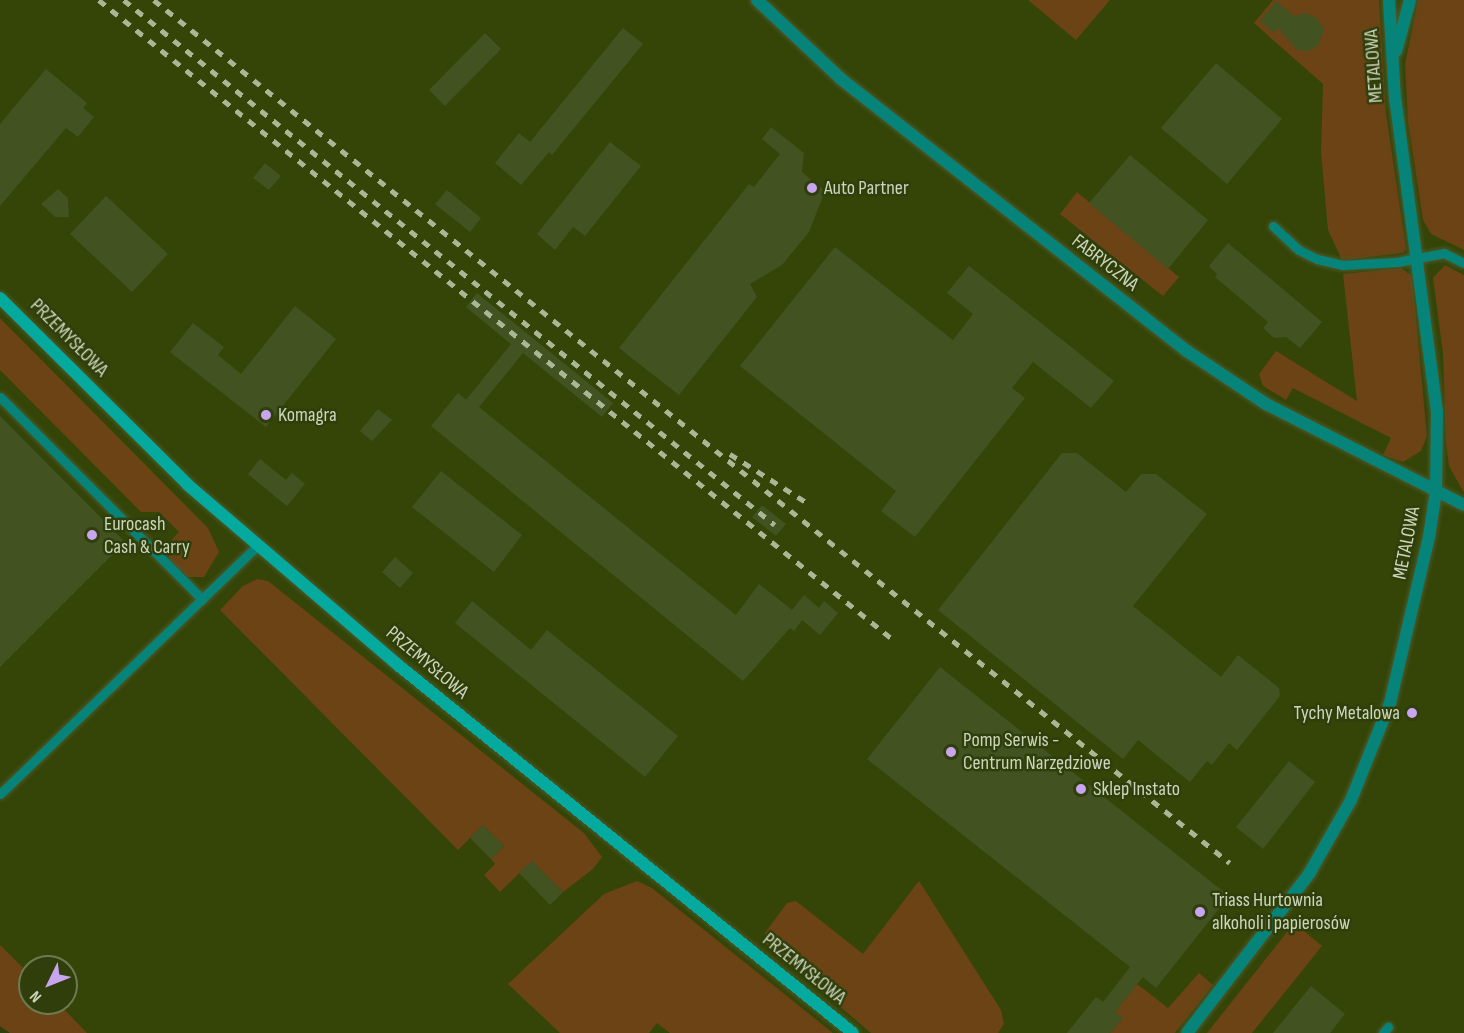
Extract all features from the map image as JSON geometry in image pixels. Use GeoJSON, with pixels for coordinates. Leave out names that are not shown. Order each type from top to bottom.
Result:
{"type":"FeatureCollection","features":[{"type":"Feature","properties":{"kind":"street","name":"FABRYCZNA"},"geometry":{"type":"LineString","coordinates":[[757,0],[841,79],[1186,351],[1266,404],[1464,505]]}},
{"type":"Feature","properties":{"kind":"street","name":"METALOWA"},"geometry":{"type":"LineString","coordinates":[[1186,1033],[1309,874],[1351,800],[1372,752],[1401,665],[1436,491],[1437,412],[1395,99],[1395,55],[1389,0]]}},
{"type":"Feature","properties":{"kind":"street"},"geometry":{"type":"LineString","coordinates":[[1395,55],[1410,0]]}},
{"type":"Feature","properties":{"kind":"street","name":"PRZEMYSŁOWA"},"geometry":{"type":"LineString","coordinates":[[0,298],[188,485],[398,665],[852,1033]]}},
{"type":"Feature","properties":{"kind":"lane"},"geometry":{"type":"LineString","coordinates":[[1273,226],[1299,250],[1317,259],[1342,265],[1418,259],[1444,253],[1464,263]]}},
{"type":"Feature","properties":{"kind":"lane"},"geometry":{"type":"LineString","coordinates":[[0,397],[202,599]]}},
{"type":"Feature","properties":{"kind":"lane"},"geometry":{"type":"LineString","coordinates":[[0,794],[258,544]]}},
{"type":"Feature","properties":{"kind":"shaded area"},"geometry":{"type":"Polygon","coordinates":[[[0,0],[1464,0],[1464,1033],[26,1033],[0,1007],[0,0]]]}},
{"type":"Feature","properties":{"kind":"shaded area"},"geometry":{"type":"Polygon","coordinates":[[[1028,0],[1110,0],[1076,40],[1028,0]]]}},
{"type":"Feature","properties":{"kind":"shaded area"},"geometry":{"type":"Polygon","coordinates":[[[1273,0],[1379,0],[1386,113],[1406,249],[1403,253],[1342,260],[1328,230],[1321,152],[1323,84],[1254,23],[1273,0]]]}},
{"type":"Feature","properties":{"kind":"shaded area"},"geometry":{"type":"Polygon","coordinates":[[[1418,0],[1464,0],[1464,250],[1431,234],[1423,220],[1408,122],[1405,64],[1418,0]]]}},
{"type":"Feature","properties":{"kind":"shaded area"},"geometry":{"type":"Polygon","coordinates":[[[1077,192],[1179,277],[1163,296],[1060,214],[1077,192]]]}},
{"type":"Feature","properties":{"kind":"shaded area"},"geometry":{"type":"Polygon","coordinates":[[[1445,265],[1464,275],[1464,493],[1449,466],[1446,444],[1443,354],[1433,278],[1445,265]]]}},
{"type":"Feature","properties":{"kind":"shaded area"},"geometry":{"type":"Polygon","coordinates":[[[1401,268],[1412,276],[1427,436],[1421,451],[1403,462],[1383,455],[1391,438],[1293,388],[1286,400],[1263,386],[1259,374],[1276,351],[1357,401],[1343,274],[1401,268]]]}},
{"type":"Feature","properties":{"kind":"shaded area"},"geometry":{"type":"Polygon","coordinates":[[[0,318],[208,528],[219,552],[204,577],[188,577],[169,560],[169,543],[179,532],[159,512],[141,512],[0,370],[0,318]]]}},
{"type":"Feature","properties":{"kind":"shaded area"},"geometry":{"type":"Polygon","coordinates":[[[257,579],[268,581],[584,833],[602,857],[593,869],[563,892],[532,861],[500,892],[484,875],[495,864],[491,859],[504,846],[483,825],[458,850],[220,610],[243,586],[257,579]]]}},
{"type":"Feature","properties":{"kind":"shaded area"},"geometry":{"type":"Polygon","coordinates":[[[637,881],[652,888],[833,1033],[670,1033],[657,1023],[649,1033],[560,1033],[508,984],[604,894],[637,881]]]}},
{"type":"Feature","properties":{"kind":"shaded area"},"geometry":{"type":"Polygon","coordinates":[[[919,881],[1001,1010],[1004,1024],[998,1033],[871,1033],[765,943],[765,933],[787,903],[796,901],[863,954],[919,881]]]}},
{"type":"Feature","properties":{"kind":"shaded area"},"geometry":{"type":"Polygon","coordinates":[[[1291,927],[1299,927],[1322,946],[1252,1033],[1207,1033],[1291,927]]]}},
{"type":"Feature","properties":{"kind":"shaded area"},"geometry":{"type":"Polygon","coordinates":[[[0,945],[18,963],[18,1015],[70,1015],[87,1033],[10,1033],[0,1026],[0,945]]]}},
{"type":"Feature","properties":{"kind":"shaded area"},"geometry":{"type":"Polygon","coordinates":[[[1199,973],[1213,985],[1175,1033],[1110,1033],[1122,1018],[1115,1012],[1137,984],[1168,1008],[1199,973]]]}},
{"type":"Feature","properties":{"kind":"building"},"geometry":{"type":"Polygon","coordinates":[[[1276,1],[1294,16],[1306,13],[1318,19],[1324,30],[1318,46],[1308,51],[1297,50],[1278,28],[1274,33],[1260,21],[1276,1]]]}},
{"type":"Feature","properties":{"kind":"building"},"geometry":{"type":"Polygon","coordinates":[[[623,28],[643,44],[552,155],[549,152],[521,185],[495,163],[519,133],[530,142],[623,28]]]}},
{"type":"Feature","properties":{"kind":"building"},"geometry":{"type":"Polygon","coordinates":[[[485,33],[501,49],[445,106],[429,90],[485,33]]]}},
{"type":"Feature","properties":{"kind":"building"},"geometry":{"type":"Polygon","coordinates":[[[1216,63],[1282,119],[1227,184],[1161,128],[1216,63]]]}},
{"type":"Feature","properties":{"kind":"building"},"geometry":{"type":"Polygon","coordinates":[[[46,69],[87,103],[83,108],[94,117],[78,137],[66,128],[0,206],[0,124],[46,69]]]}},
{"type":"Feature","properties":{"kind":"building"},"geometry":{"type":"Polygon","coordinates":[[[771,127],[804,153],[802,172],[825,191],[809,232],[782,265],[750,284],[757,297],[679,395],[619,348],[749,184],[754,187],[780,154],[762,139],[771,127]]]}},
{"type":"Feature","properties":{"kind":"building"},"geometry":{"type":"Polygon","coordinates":[[[610,142],[641,166],[585,236],[573,227],[555,250],[537,234],[610,142]]]}},
{"type":"Feature","properties":{"kind":"building"},"geometry":{"type":"Polygon","coordinates":[[[1130,155],[1208,220],[1168,269],[1089,203],[1130,155]]]}},
{"type":"Feature","properties":{"kind":"building"},"geometry":{"type":"Polygon","coordinates":[[[265,163],[281,176],[269,190],[253,178],[265,163]]]}},
{"type":"Feature","properties":{"kind":"building"},"geometry":{"type":"Polygon","coordinates":[[[58,189],[68,198],[69,217],[55,217],[41,204],[58,189]]]}},
{"type":"Feature","properties":{"kind":"building"},"geometry":{"type":"Polygon","coordinates":[[[447,190],[481,218],[470,232],[435,204],[447,190]]]}},
{"type":"Feature","properties":{"kind":"building"},"geometry":{"type":"Polygon","coordinates":[[[106,196],[168,254],[132,292],[70,234],[106,196]]]}},
{"type":"Feature","properties":{"kind":"building"},"geometry":{"type":"Polygon","coordinates":[[[1228,243],[1322,322],[1300,348],[1286,337],[1274,338],[1263,328],[1268,322],[1215,277],[1217,274],[1209,266],[1228,243]]]}},
{"type":"Feature","properties":{"kind":"building"},"geometry":{"type":"Polygon","coordinates":[[[835,247],[953,340],[973,314],[947,293],[969,266],[1114,381],[1091,408],[1033,362],[1012,388],[1025,398],[915,537],[881,511],[896,491],[740,366],[835,247]]]}},
{"type":"Feature","properties":{"kind":"building"},"geometry":{"type":"Polygon","coordinates":[[[477,293],[613,403],[602,417],[523,353],[479,407],[736,615],[759,584],[792,610],[804,595],[819,608],[824,601],[838,613],[820,635],[802,620],[794,631],[790,628],[743,681],[431,426],[458,393],[466,400],[511,344],[466,307],[477,293]]]}},
{"type":"Feature","properties":{"kind":"building"},"geometry":{"type":"Polygon","coordinates":[[[295,306],[336,339],[266,427],[170,352],[193,323],[224,347],[218,355],[241,374],[295,306]]]}},
{"type":"Feature","properties":{"kind":"building"},"geometry":{"type":"Polygon","coordinates":[[[378,409],[392,420],[372,441],[360,431],[378,409]]]}},
{"type":"Feature","properties":{"kind":"building"},"geometry":{"type":"Polygon","coordinates":[[[0,416],[125,542],[0,667],[0,416]]]}},
{"type":"Feature","properties":{"kind":"building"},"geometry":{"type":"Polygon","coordinates":[[[1062,453],[1077,453],[1126,492],[1141,474],[1156,474],[1207,514],[1133,606],[1221,677],[1238,655],[1279,688],[1280,696],[1237,750],[1229,743],[1212,765],[1207,761],[1190,782],[1138,740],[1123,759],[938,610],[1062,453]]]}},
{"type":"Feature","properties":{"kind":"building"},"geometry":{"type":"Polygon","coordinates":[[[260,459],[286,480],[292,473],[305,484],[287,506],[248,474],[260,459]]]}},
{"type":"Feature","properties":{"kind":"building"},"geometry":{"type":"Polygon","coordinates":[[[441,471],[522,535],[494,572],[412,507],[441,471]]]}},
{"type":"Feature","properties":{"kind":"building"},"geometry":{"type":"Polygon","coordinates":[[[762,505],[786,524],[776,536],[752,517],[762,505]]]}},
{"type":"Feature","properties":{"kind":"building"},"geometry":{"type":"Polygon","coordinates":[[[395,557],[413,573],[400,588],[382,572],[395,557]]]}},
{"type":"Feature","properties":{"kind":"building"},"geometry":{"type":"Polygon","coordinates":[[[472,601],[531,650],[547,630],[678,736],[645,777],[455,623],[472,601]]]}},
{"type":"Feature","properties":{"kind":"building"},"geometry":{"type":"Polygon","coordinates":[[[940,667],[1229,896],[1156,988],[1143,977],[1115,1012],[1123,1018],[1110,1033],[1067,1033],[1096,997],[1103,1002],[1130,967],[867,759],[940,667]]]}},
{"type":"Feature","properties":{"kind":"building"},"geometry":{"type":"Polygon","coordinates":[[[1289,761],[1315,782],[1263,849],[1236,827],[1289,761]]]}},
{"type":"Feature","properties":{"kind":"building"},"geometry":{"type":"Polygon","coordinates":[[[483,825],[504,846],[491,859],[470,838],[483,825]]]}},
{"type":"Feature","properties":{"kind":"building"},"geometry":{"type":"Polygon","coordinates":[[[532,861],[563,892],[550,905],[519,873],[532,861]]]}},
{"type":"Feature","properties":{"kind":"building"},"geometry":{"type":"Polygon","coordinates":[[[1311,986],[1345,1014],[1330,1033],[1273,1033],[1311,986]]]}},
{"type":"Feature","properties":{"kind":"railway"},"geometry":{"type":"LineString","coordinates":[[99,0],[896,642]]}},
{"type":"Feature","properties":{"kind":"railway"},"geometry":{"type":"LineString","coordinates":[[124,0],[775,525]]}},
{"type":"Feature","properties":{"kind":"railway"},"geometry":{"type":"LineString","coordinates":[[154,0],[1230,863]]}},
{"type":"Feature","properties":{"kind":"railway"},"geometry":{"type":"LineString","coordinates":[[730,454],[809,504]]}},
{"type":"Feature","properties":{"kind":"place","name":"Auto Partner"},"geometry":{"type":"Point","coordinates":[812,188]}},
{"type":"Feature","properties":{"kind":"place","name":"Komagra"},"geometry":{"type":"Point","coordinates":[266,415]}},
{"type":"Feature","properties":{"kind":"place","name":"Eurocash Cash & Carry"},"geometry":{"type":"Point","coordinates":[92,535]}},
{"type":"Feature","properties":{"kind":"place","name":"Tychy Metalowa"},"geometry":{"type":"Point","coordinates":[1412,713]}},
{"type":"Feature","properties":{"kind":"place","name":"Pomp Serwis - Centrum Narzędziowe"},"geometry":{"type":"Point","coordinates":[951,752]}},
{"type":"Feature","properties":{"kind":"place","name":"Sklep Instato"},"geometry":{"type":"Point","coordinates":[1081,789]}},
{"type":"Feature","properties":{"kind":"place","name":"Triass Hurtownia alkoholi i papierosów"},"geometry":{"type":"Point","coordinates":[1200,912]}}]}
